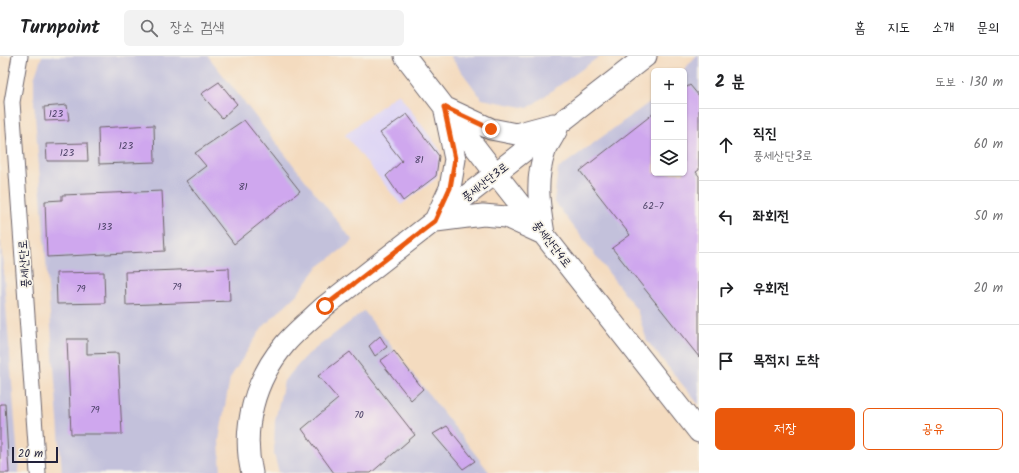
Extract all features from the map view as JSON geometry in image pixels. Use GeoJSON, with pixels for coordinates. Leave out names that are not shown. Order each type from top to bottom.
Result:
{"type":"FeatureCollection","features":[{"type":"Feature","properties":{"kind":"street","name":"풍세산단로"},"geometry":{"type":"LineString","coordinates":[[20,56],[12,102],[38,473]]}},
{"type":"Feature","properties":{"kind":"street","name":"풍세산단4로"},"geometry":{"type":"LineString","coordinates":[[405,56],[699,432]]}},
{"type":"Feature","properties":{"kind":"street","name":"풍세산단3로"},"geometry":{"type":"LineString","coordinates":[[252,473],[247,444],[252,407],[264,374],[285,344],[325,306],[646,56]]}},
{"type":"Feature","properties":{"kind":"street"},"geometry":{"type":"LineString","coordinates":[[444,107],[491,129],[516,134],[562,122]]}},
{"type":"Feature","properties":{"kind":"street"},"geometry":{"type":"LineString","coordinates":[[435,221],[450,188],[455,159],[444,107]]}},
{"type":"Feature","properties":{"kind":"street"},"geometry":{"type":"LineString","coordinates":[[544,234],[538,194],[539,174],[546,150],[562,122]]}},
{"type":"Feature","properties":{"kind":"street"},"geometry":{"type":"LineString","coordinates":[[435,221],[483,214],[506,217],[544,234]]}},
{"type":"Feature","properties":{"kind":"shaded area"},"geometry":{"type":"Polygon","coordinates":[[[42,56],[208,56],[353,241],[317,268],[298,293],[262,328],[230,378],[219,440],[221,473],[62,473],[34,102],[34,79],[42,56]]]}},
{"type":"Feature","properties":{"kind":"shaded area"},"geometry":{"type":"Polygon","coordinates":[[[450,56],[600,56],[528,108],[482,99],[450,56]]]}},
{"type":"Feature","properties":{"kind":"shaded area"},"geometry":{"type":"Polygon","coordinates":[[[696,56],[699,56],[699,405],[647,341],[637,310],[554,201],[558,169],[651,101],[651,176],[687,176],[687,68],[686,68],[696,56]]]}},
{"type":"Feature","properties":{"kind":"shaded area"},"geometry":{"type":"Polygon","coordinates":[[[398,93],[441,151],[437,178],[401,205],[345,135],[398,93]]]}},
{"type":"Feature","properties":{"kind":"shaded area"},"geometry":{"type":"Polygon","coordinates":[[[0,232],[4,279],[19,473],[0,473],[0,232]]]}},
{"type":"Feature","properties":{"kind":"shaded area"},"geometry":{"type":"Polygon","coordinates":[[[364,311],[490,473],[279,473],[274,454],[275,421],[284,381],[307,355],[364,311]]]}},
{"type":"Feature","properties":{"kind":"building"},"geometry":{"type":"Polygon","coordinates":[[[219,82],[237,104],[222,118],[201,94],[219,82]]]}},
{"type":"Feature","properties":{"kind":"building"},"geometry":{"type":"Polygon","coordinates":[[[690,85],[699,96],[699,170],[696,172],[699,176],[699,357],[612,248],[630,235],[580,171],[651,115],[651,176],[687,176],[687,87],[690,85]]]}},
{"type":"Feature","properties":{"kind":"building"},"geometry":{"type":"Polygon","coordinates":[[[67,105],[69,120],[45,121],[44,107],[67,105]]]}},
{"type":"Feature","properties":{"kind":"building"},"geometry":{"type":"Polygon","coordinates":[[[407,114],[439,156],[436,176],[403,201],[386,176],[402,161],[380,133],[407,114]]]}},
{"type":"Feature","properties":{"kind":"building"},"geometry":{"type":"Polygon","coordinates":[[[244,120],[300,191],[234,244],[186,181],[206,166],[195,153],[244,120]]]}},
{"type":"Feature","properties":{"kind":"building"},"geometry":{"type":"Polygon","coordinates":[[[154,125],[155,162],[99,164],[98,128],[154,125]]]}},
{"type":"Feature","properties":{"kind":"building"},"geometry":{"type":"Polygon","coordinates":[[[87,143],[88,161],[47,161],[46,144],[87,143]]]}},
{"type":"Feature","properties":{"kind":"building"},"geometry":{"type":"Polygon","coordinates":[[[162,191],[165,251],[47,257],[45,201],[62,200],[62,195],[162,191]]]}},
{"type":"Feature","properties":{"kind":"building"},"geometry":{"type":"Polygon","coordinates":[[[229,268],[230,301],[126,305],[125,272],[229,268]]]}},
{"type":"Feature","properties":{"kind":"building"},"geometry":{"type":"Polygon","coordinates":[[[104,272],[105,303],[57,304],[56,273],[104,272]]]}},
{"type":"Feature","properties":{"kind":"building"},"geometry":{"type":"Polygon","coordinates":[[[380,336],[387,347],[375,356],[369,346],[380,336]]]}},
{"type":"Feature","properties":{"kind":"building"},"geometry":{"type":"Polygon","coordinates":[[[67,339],[87,339],[87,354],[118,353],[122,434],[71,434],[67,339]]]}},
{"type":"Feature","properties":{"kind":"building"},"geometry":{"type":"Polygon","coordinates":[[[394,351],[423,389],[411,400],[380,361],[394,351]]]}},
{"type":"Feature","properties":{"kind":"building"},"geometry":{"type":"Polygon","coordinates":[[[350,352],[415,435],[371,473],[334,473],[302,429],[338,399],[318,376],[350,352]]]}},
{"type":"Feature","properties":{"kind":"building"},"geometry":{"type":"Polygon","coordinates":[[[0,404],[5,404],[9,473],[0,473],[0,404]]]}},
{"type":"Feature","properties":{"kind":"building"},"geometry":{"type":"Polygon","coordinates":[[[447,426],[475,461],[463,469],[433,434],[447,426]]]}},
{"type":"Feature","properties":{"kind":"route"},"geometry":{"type":"LineString","coordinates":[[325,306],[435,221],[450,188],[455,159],[444,107],[491,129]]}}]}
